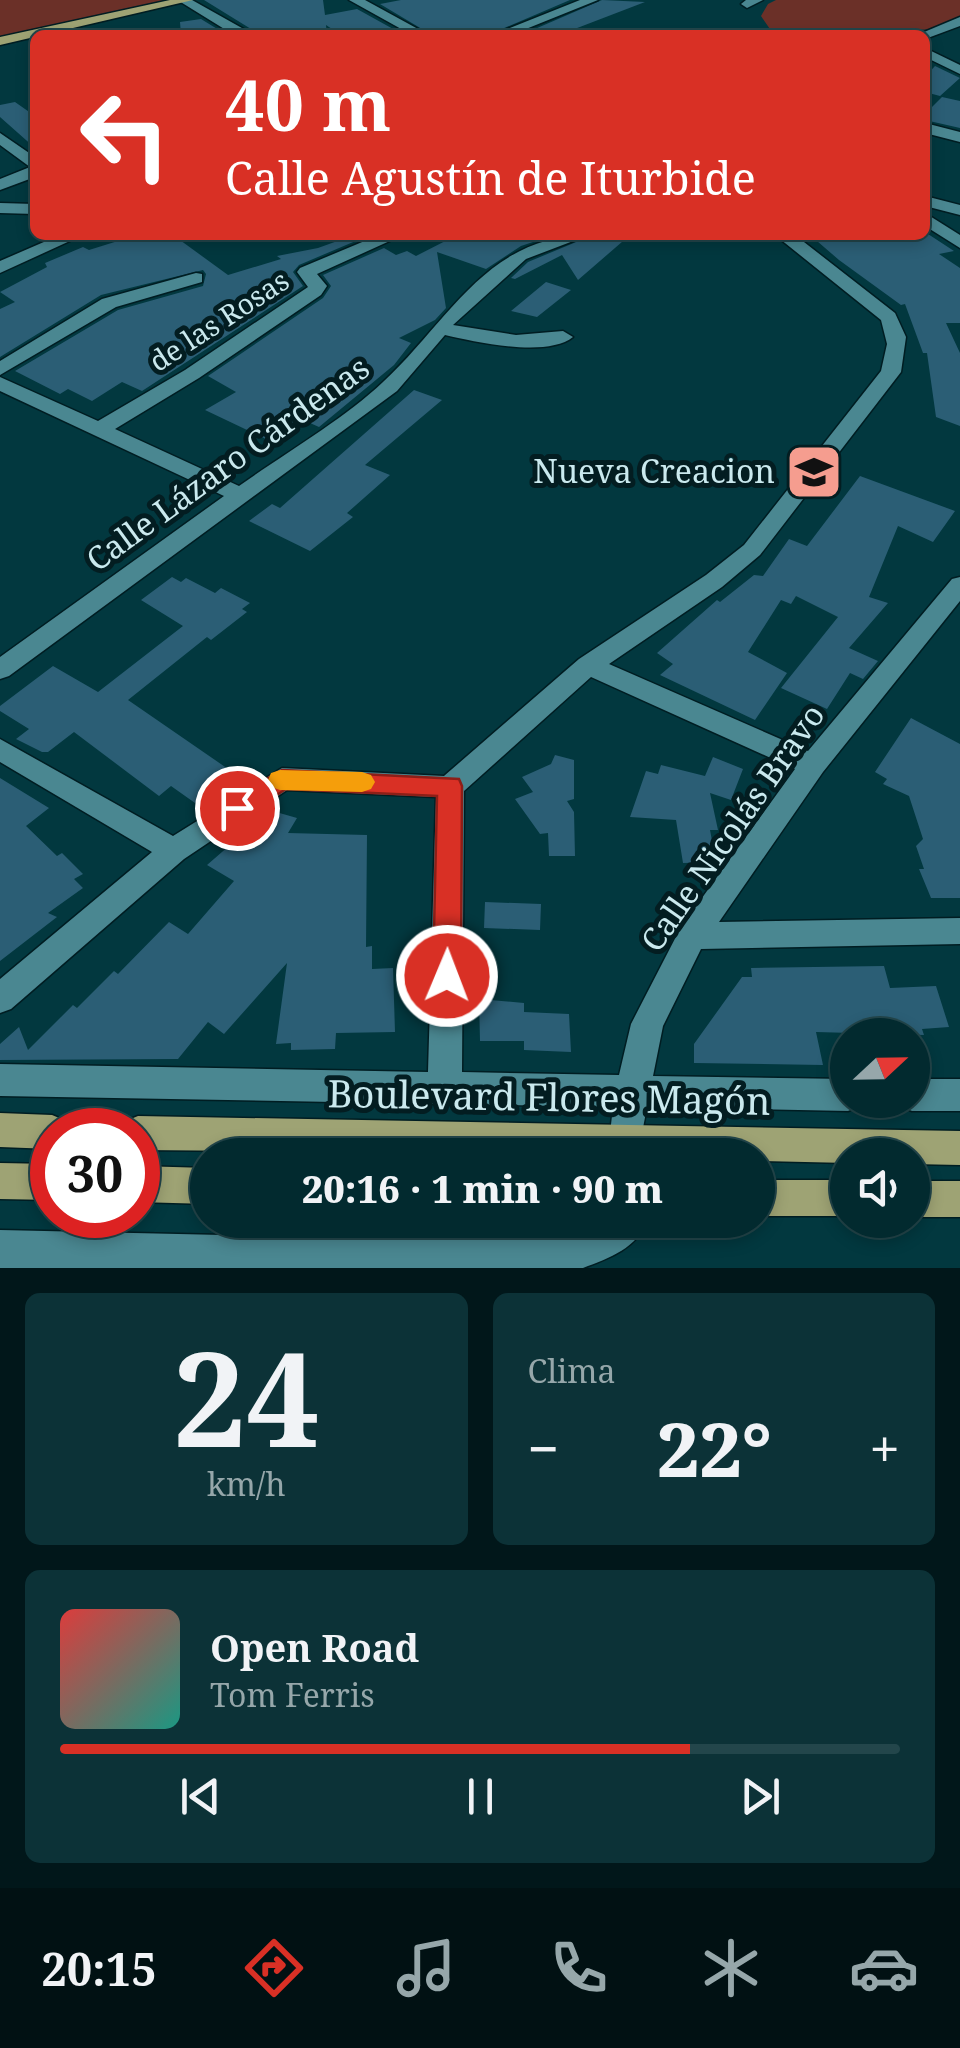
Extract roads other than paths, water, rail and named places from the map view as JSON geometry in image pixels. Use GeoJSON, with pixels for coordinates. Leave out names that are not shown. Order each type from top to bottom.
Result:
{"type":"FeatureCollection","features":[{"type":"Feature","properties":{"kind":"main road"},"geometry":{"type":"LineString","coordinates":[[62,30],[186,0]]}},
{"type":"Feature","properties":{"kind":"main road"},"geometry":{"type":"LineString","coordinates":[[0,41],[30,36]]}},
{"type":"Feature","properties":{"kind":"main road"},"geometry":{"type":"LineString","coordinates":[[0,1130],[30,1131]]}},
{"type":"Feature","properties":{"kind":"main road","name":"Boulevard Flores Magón"},"geometry":{"type":"LineString","coordinates":[[160,1133],[409,1138]]}},
{"type":"Feature","properties":{"kind":"main road","name":"Boulevard Flores Magón"},"geometry":{"type":"LineString","coordinates":[[775,1145],[960,1148]]}},
{"type":"Feature","properties":{"kind":"main road"},"geometry":{"type":"LineString","coordinates":[[0,1181],[30,1182]]}},
{"type":"Feature","properties":{"kind":"main road"},"geometry":{"type":"LineString","coordinates":[[160,1185],[190,1185]]}},
{"type":"Feature","properties":{"kind":"main road"},"geometry":{"type":"LineString","coordinates":[[775,1198],[830,1198]]}},
{"type":"Feature","properties":{"kind":"main road"},"geometry":{"type":"LineString","coordinates":[[930,1199],[960,1199]]}},
{"type":"Feature","properties":{"kind":"street"},"geometry":{"type":"LineString","coordinates":[[186,0],[236,30]]}},
{"type":"Feature","properties":{"kind":"street"},"geometry":{"type":"LineString","coordinates":[[355,0],[412,30]]}},
{"type":"Feature","properties":{"kind":"street"},"geometry":{"type":"LineString","coordinates":[[512,30],[592,0]]}},
{"type":"Feature","properties":{"kind":"street"},"geometry":{"type":"LineString","coordinates":[[930,33],[960,21]]}},
{"type":"Feature","properties":{"kind":"street"},"geometry":{"type":"LineString","coordinates":[[930,55],[960,70]]}},
{"type":"Feature","properties":{"kind":"street"},"geometry":{"type":"LineString","coordinates":[[930,129],[960,137]]}},
{"type":"Feature","properties":{"kind":"street"},"geometry":{"type":"LineString","coordinates":[[0,138],[30,164]]}},
{"type":"Feature","properties":{"kind":"street"},"geometry":{"type":"LineString","coordinates":[[0,185],[30,170]]}},
{"type":"Feature","properties":{"kind":"street"},"geometry":{"type":"LineString","coordinates":[[930,202],[960,210]]}},
{"type":"Feature","properties":{"kind":"street"},"geometry":{"type":"LineString","coordinates":[[0,208],[30,208]]}},
{"type":"Feature","properties":{"kind":"street"},"geometry":{"type":"LineString","coordinates":[[930,222],[960,243]]}},
{"type":"Feature","properties":{"kind":"street"},"geometry":{"type":"LineString","coordinates":[[0,268],[63,240]]}},
{"type":"Feature","properties":{"kind":"street","name":"de las Rosas"},"geometry":{"type":"LineString","coordinates":[[99,429],[192,374],[315,290],[318,286],[306,272],[382,240]]}},
{"type":"Feature","properties":{"kind":"street","name":"Calle Lázaro Cárdenas"},"geometry":{"type":"LineString","coordinates":[[0,670],[390,387],[491,278],[520,256],[560,240]]}},
{"type":"Feature","properties":{"kind":"street"},"geometry":{"type":"LineString","coordinates":[[0,999],[174,851],[282,780],[450,786],[588,665],[714,581],[752,550],[891,372],[899,342],[897,330],[888,318],[790,240]]}},
{"type":"Feature","properties":{"kind":"street"},"geometry":{"type":"LineString","coordinates":[[0,369],[109,303],[196,278]]}},
{"type":"Feature","properties":{"kind":"street"},"geometry":{"type":"LineString","coordinates":[[441,328],[498,342],[528,344],[563,338]]}},
{"type":"Feature","properties":{"kind":"street"},"geometry":{"type":"LineString","coordinates":[[0,383],[242,496]]}},
{"type":"Feature","properties":{"kind":"street","name":"Calle Nicolás Bravo"},"geometry":{"type":"LineString","coordinates":[[626,1138],[647,1024],[692,936],[813,765],[960,585]]}},
{"type":"Feature","properties":{"kind":"street"},"geometry":{"type":"LineString","coordinates":[[588,665],[813,765]]}},
{"type":"Feature","properties":{"kind":"street"},"geometry":{"type":"LineString","coordinates":[[0,749],[174,851]]}},
{"type":"Feature","properties":{"kind":"street"},"geometry":{"type":"LineString","coordinates":[[445,1089],[450,786]]}},
{"type":"Feature","properties":{"kind":"street"},"geometry":{"type":"LineString","coordinates":[[692,936],[960,931]]}},
{"type":"Feature","properties":{"kind":"street"},"geometry":{"type":"LineString","coordinates":[[0,1080],[830,1095]]}},
{"type":"Feature","properties":{"kind":"street"},"geometry":{"type":"LineString","coordinates":[[930,1095],[960,1095]]}},
{"type":"Feature","properties":{"kind":"street"},"geometry":{"type":"LineString","coordinates":[[0,1249],[440,1258],[582,1249],[609,1238]]}},
{"type":"Feature","properties":{"kind":"place","name":"Nueva Creacion"},"geometry":{"type":"Point","coordinates":[814,472]}}]}
